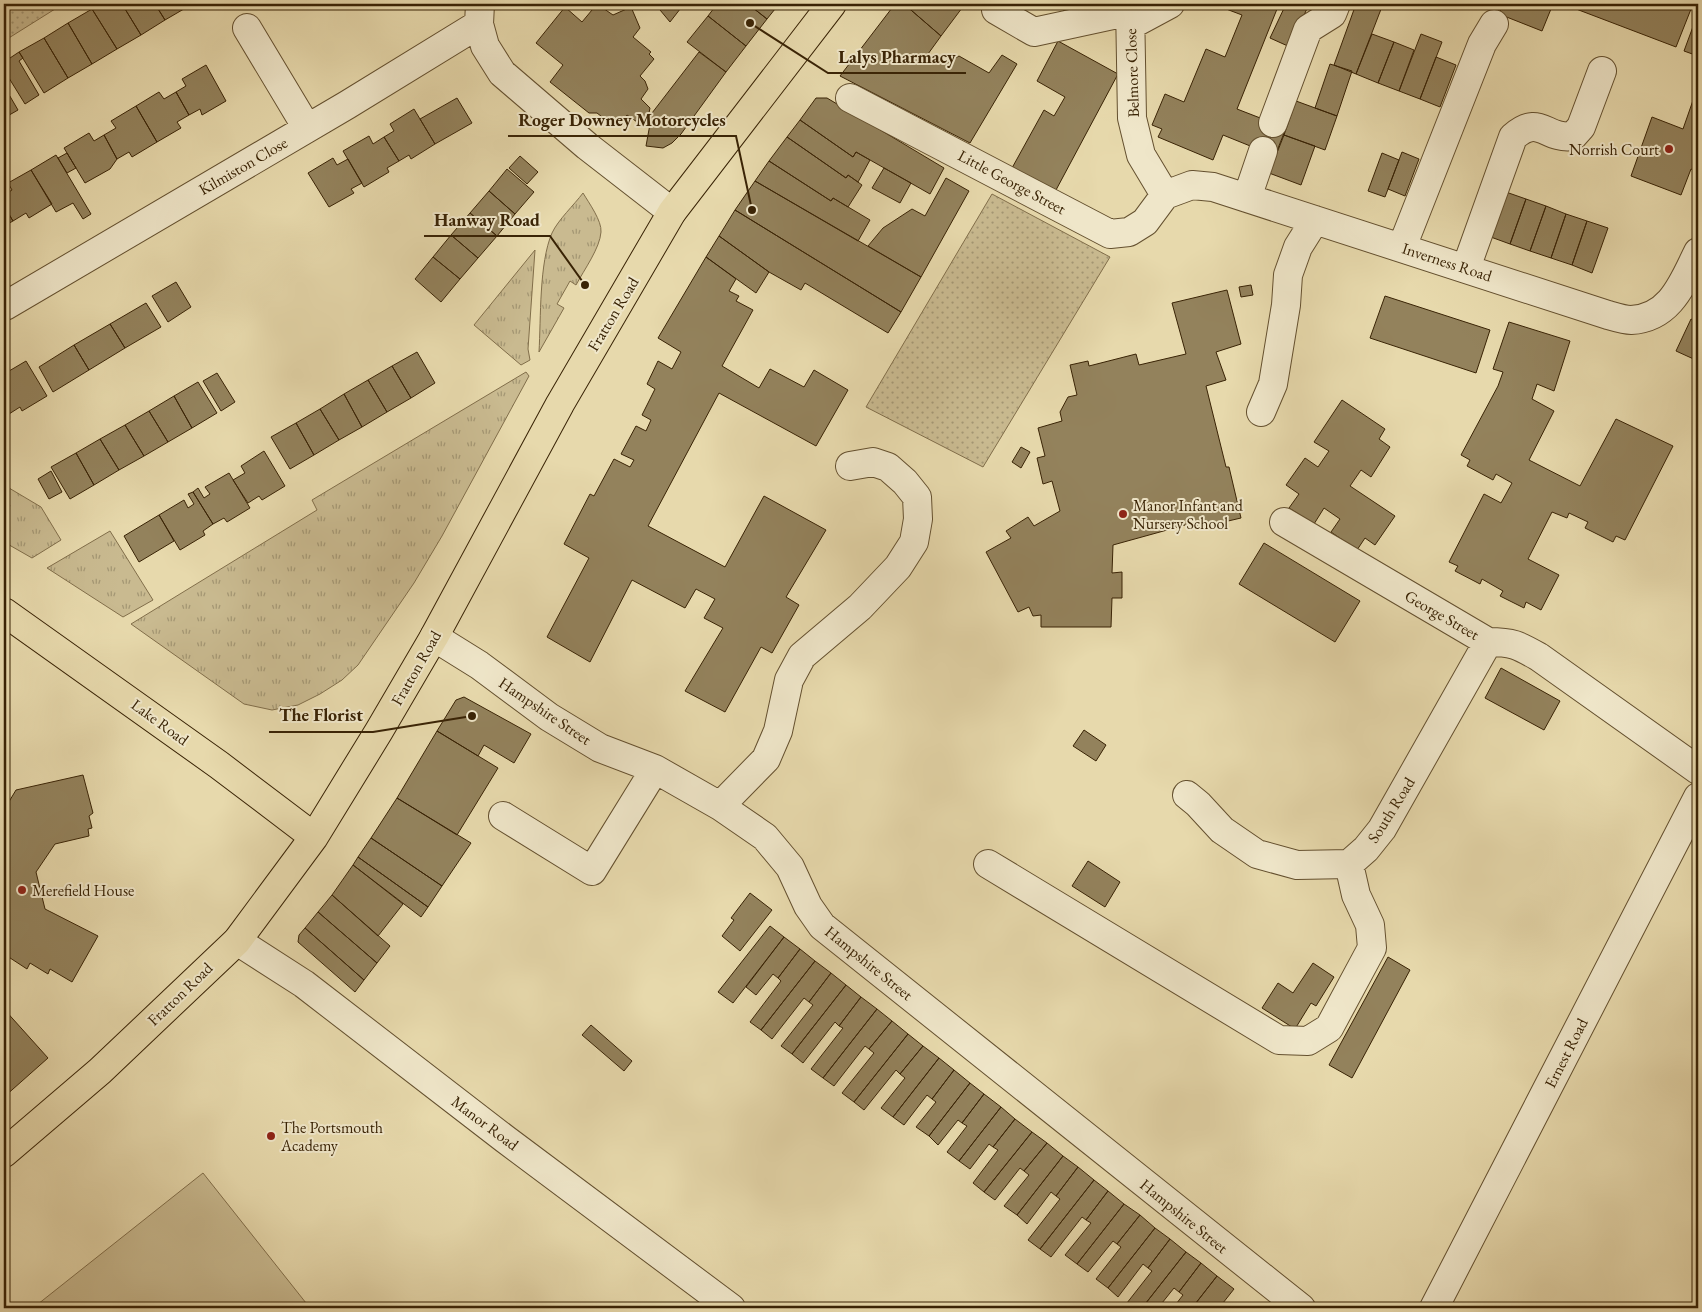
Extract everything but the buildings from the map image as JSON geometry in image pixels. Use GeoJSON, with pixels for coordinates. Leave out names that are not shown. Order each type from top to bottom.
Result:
{"type":"FeatureCollection","features":[{"type":"Feature","properties":{"kind":"main road","name":"Fratton Road"},"geometry":{"type":"LineString","coordinates":[[4,1153],[100,1071],[237,941],[314,837],[434,637],[560,404],[672,212],[832,4]]}},
{"type":"Feature","properties":{"kind":"main road","name":"Lake Road"},"geometry":{"type":"LineString","coordinates":[[4,612],[203,753],[314,837]]}},
{"type":"Feature","properties":{"kind":"street"},"geometry":{"type":"LineString","coordinates":[[996,10],[1034,32],[1170,4]]}},
{"type":"Feature","properties":{"kind":"street"},"geometry":{"type":"LineString","coordinates":[[1273,123],[1308,29],[1332,14],[1336,4]]}},
{"type":"Feature","properties":{"kind":"street","name":"Belmore Close"},"geometry":{"type":"LineString","coordinates":[[1131,13],[1132,118],[1141,155],[1165,195]]}},
{"type":"Feature","properties":{"kind":"street"},"geometry":{"type":"LineString","coordinates":[[480,14],[485,46],[502,73],[587,146],[672,212]]}},
{"type":"Feature","properties":{"kind":"street","name":"Kilmiston Close"},"geometry":{"type":"LineString","coordinates":[[5,306],[307,128],[480,14]]}},
{"type":"Feature","properties":{"kind":"street"},"geometry":{"type":"LineString","coordinates":[[1402,247],[1482,44],[1494,24]]}},
{"type":"Feature","properties":{"kind":"street"},"geometry":{"type":"LineString","coordinates":[[246,28],[307,128]]}},
{"type":"Feature","properties":{"kind":"street"},"geometry":{"type":"LineString","coordinates":[[1466,268],[1513,137],[1523,128],[1534,126],[1563,137],[1573,136],[1581,127],[1602,71]]}},
{"type":"Feature","properties":{"kind":"street","name":"Little George Street"},"geometry":{"type":"LineString","coordinates":[[850,98],[1110,234],[1129,232],[1145,222],[1165,195]]}},
{"type":"Feature","properties":{"kind":"street"},"geometry":{"type":"LineString","coordinates":[[1246,198],[1263,151]]}},
{"type":"Feature","properties":{"kind":"street","name":"Inverness Road"},"geometry":{"type":"LineString","coordinates":[[1165,195],[1192,185],[1213,187],[1608,315],[1629,320],[1647,318],[1664,308],[1678,291],[1698,252]]}},
{"type":"Feature","properties":{"kind":"street"},"geometry":{"type":"LineString","coordinates":[[1261,412],[1273,384],[1286,306],[1288,275],[1298,247],[1315,220]]}},
{"type":"Feature","properties":{"kind":"street"},"geometry":{"type":"LineString","coordinates":[[720,806],[766,758],[778,731],[789,680],[802,656],[860,607],[898,567],[914,542],[918,519],[917,497],[906,482],[888,467],[873,462],[850,466]]}},
{"type":"Feature","properties":{"kind":"street","name":"George Street"},"geometry":{"type":"LineString","coordinates":[[1284,522],[1488,642],[1518,644],[1539,656],[1698,770]]}},
{"type":"Feature","properties":{"kind":"street","name":"Hampshire Street"},"geometry":{"type":"LineString","coordinates":[[434,637],[479,664],[508,688],[557,722],[600,748],[655,769],[720,806],[766,837],[790,867],[808,906],[822,926],[1301,1308]]}},
{"type":"Feature","properties":{"kind":"street","name":"South Road"},"geometry":{"type":"LineString","coordinates":[[1349,864],[1366,849],[1382,829],[1488,642]]}},
{"type":"Feature","properties":{"kind":"street"},"geometry":{"type":"LineString","coordinates":[[503,816],[592,871],[655,769]]}},
{"type":"Feature","properties":{"kind":"street"},"geometry":{"type":"LineString","coordinates":[[988,864],[1279,1040],[1308,1042],[1330,1028],[1372,948],[1370,925],[1356,895],[1349,864],[1298,865],[1257,854],[1222,830],[1187,795]]}},
{"type":"Feature","properties":{"kind":"street","name":"Ernest Road"},"geometry":{"type":"LineString","coordinates":[[1434,1308],[1698,797]]}},
{"type":"Feature","properties":{"kind":"street","name":"Manor Road"},"geometry":{"type":"LineString","coordinates":[[237,941],[304,984],[505,1139],[731,1308]]}},
{"type":"Feature","properties":{"kind":"green space"},"geometry":{"type":"Polygon","coordinates":[[[4,4],[63,4],[4,41],[4,4]]]}},
{"type":"Feature","properties":{"kind":"green space"},"geometry":{"type":"Polygon","coordinates":[[[583,193],[595,212],[601,228],[600,238],[595,252],[576,285],[570,281],[557,304],[564,308],[539,352],[543,275],[548,245],[555,228],[583,193]]]}},
{"type":"Feature","properties":{"kind":"green space"},"geometry":{"type":"Polygon","coordinates":[[[992,194],[1110,257],[983,467],[866,407],[992,194]]]}},
{"type":"Feature","properties":{"kind":"green space"},"geometry":{"type":"Polygon","coordinates":[[[535,250],[528,349],[530,360],[521,365],[474,325],[535,250]]]}},
{"type":"Feature","properties":{"kind":"green space"},"geometry":{"type":"Polygon","coordinates":[[[526,372],[529,376],[442,536],[414,583],[358,665],[342,680],[298,705],[272,710],[244,704],[131,624],[317,510],[312,500],[526,372]]]}},
{"type":"Feature","properties":{"kind":"green space"},"geometry":{"type":"Polygon","coordinates":[[[4,485],[41,507],[61,540],[32,558],[4,542],[4,485]]]}},
{"type":"Feature","properties":{"kind":"green space"},"geometry":{"type":"Polygon","coordinates":[[[110,531],[153,600],[123,617],[47,568],[110,531]]]}},
{"type":"Feature","properties":{"kind":"green space"},"geometry":{"type":"Polygon","coordinates":[[[203,1173],[310,1308],[33,1308],[203,1173]]]}},
{"type":"Feature","properties":{"kind":"place","name":"Lalys Pharmacy"},"geometry":{"type":"Point","coordinates":[750,23]}},
{"type":"Feature","properties":{"kind":"place","name":"Norrish Court"},"geometry":{"type":"Point","coordinates":[1669,149]}},
{"type":"Feature","properties":{"kind":"place","name":"Roger Downey Motorcycles"},"geometry":{"type":"Point","coordinates":[752,210]}},
{"type":"Feature","properties":{"kind":"place","name":"Hanway Road"},"geometry":{"type":"Point","coordinates":[585,285]}},
{"type":"Feature","properties":{"kind":"place","name":"Manor Infant and Nursery School"},"geometry":{"type":"Point","coordinates":[1123,514]}},
{"type":"Feature","properties":{"kind":"place","name":"The Florist"},"geometry":{"type":"Point","coordinates":[472,716]}},
{"type":"Feature","properties":{"kind":"place","name":"Merefield House"},"geometry":{"type":"Point","coordinates":[22,890]}},
{"type":"Feature","properties":{"kind":"place","name":"The Portsmouth Academy"},"geometry":{"type":"Point","coordinates":[271,1136]}}]}
